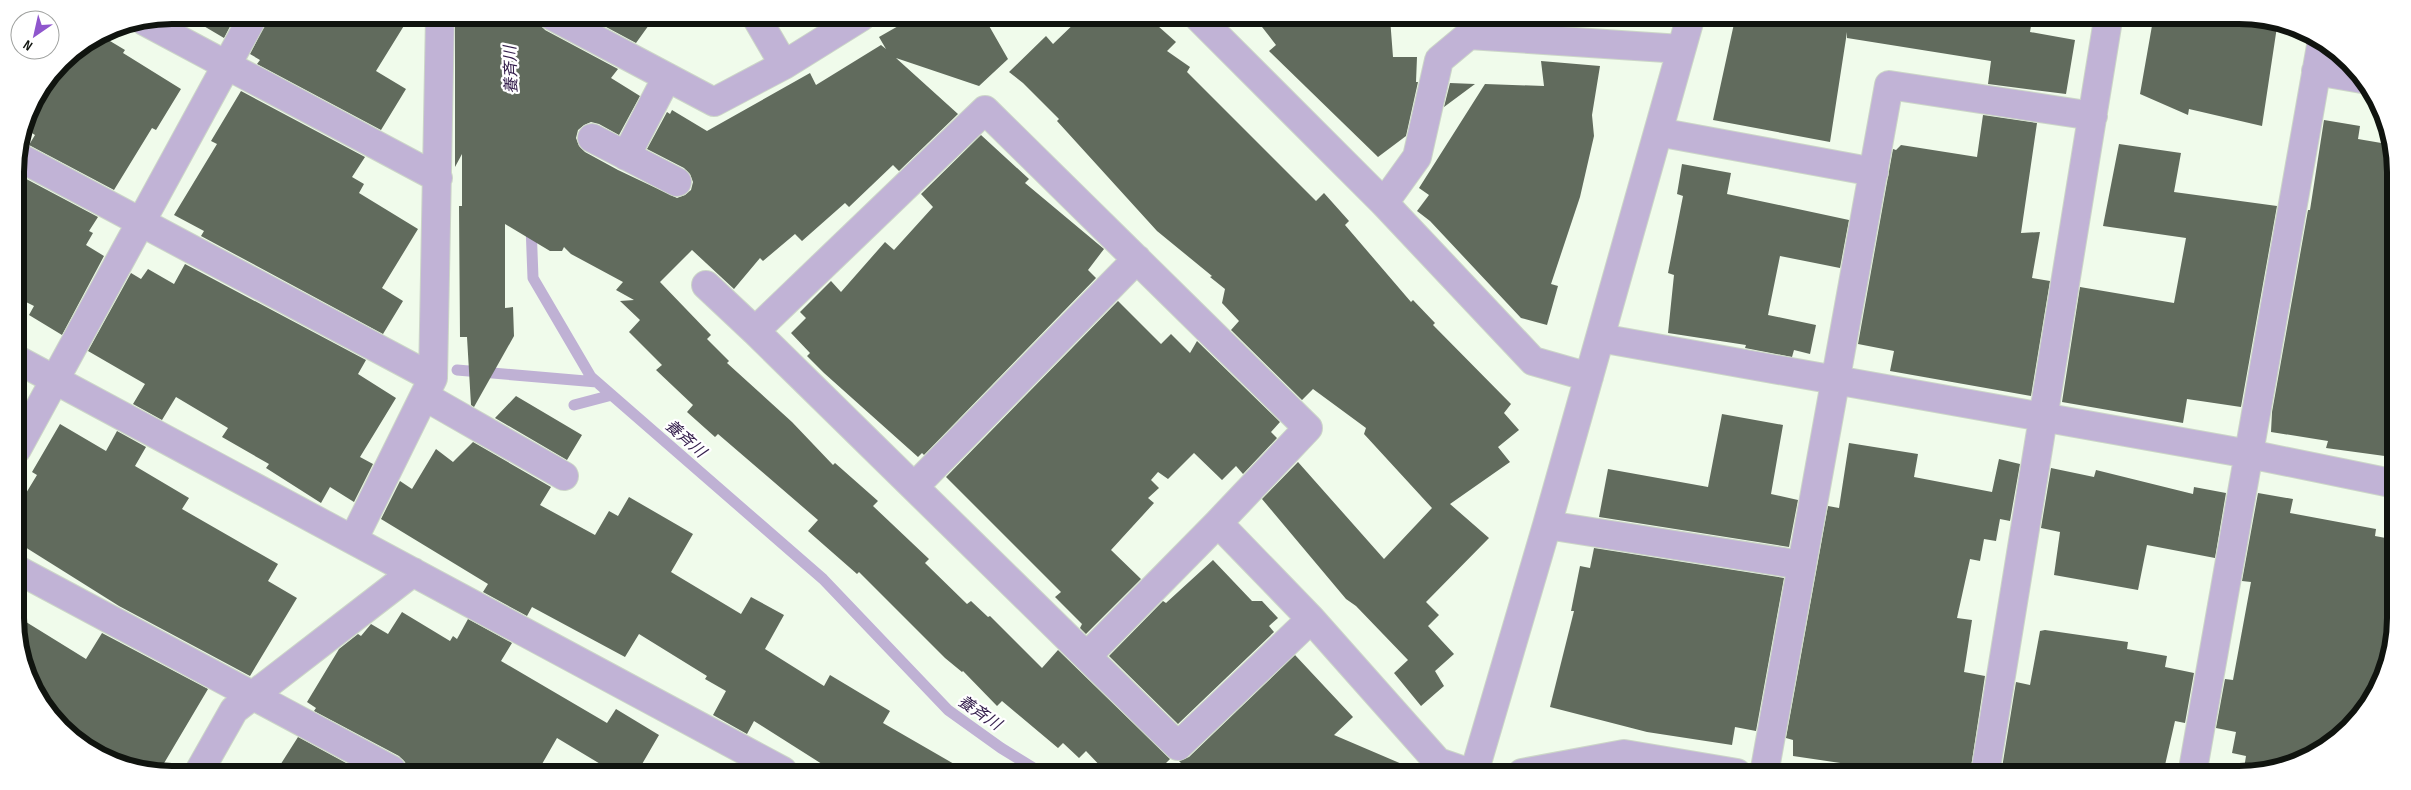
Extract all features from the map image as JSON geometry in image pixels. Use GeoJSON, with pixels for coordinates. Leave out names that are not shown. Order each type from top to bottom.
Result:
{"type":"FeatureCollection","features":[{"type":"Feature","properties":{"kind":"street"},"geometry":{"type":"LineString","coordinates":[[24,436],[249,24]]}},
{"type":"Feature","properties":{"kind":"street"},"geometry":{"type":"LineString","coordinates":[[353,540],[428,387],[438,178],[440,24]]}},
{"type":"Feature","properties":{"kind":"street"},"geometry":{"type":"LineString","coordinates":[[573,24],[714,102],[784,66],[850,24]]}},
{"type":"Feature","properties":{"kind":"street"},"geometry":{"type":"LineString","coordinates":[[760,24],[784,66]]}},
{"type":"Feature","properties":{"kind":"street"},"geometry":{"type":"LineString","coordinates":[[1205,24],[1384,203],[1533,361],[1589,377]]}},
{"type":"Feature","properties":{"kind":"street"},"geometry":{"type":"LineString","coordinates":[[1474,766],[1547,526],[1688,24]]}},
{"type":"Feature","properties":{"kind":"street"},"geometry":{"type":"LineString","coordinates":[[1986,766],[2107,24]]}},
{"type":"Feature","properties":{"kind":"street"},"geometry":{"type":"LineString","coordinates":[[153,26],[438,178]]}},
{"type":"Feature","properties":{"kind":"street"},"geometry":{"type":"LineString","coordinates":[[1384,203],[1417,157],[1440,60],[1469,35],[1681,49]]}},
{"type":"Feature","properties":{"kind":"street"},"geometry":{"type":"LineString","coordinates":[[2193,766],[2320,49]]}},
{"type":"Feature","properties":{"kind":"street"},"geometry":{"type":"LineString","coordinates":[[2316,71],[2353,77]]}},
{"type":"Feature","properties":{"kind":"street"},"geometry":{"type":"LineString","coordinates":[[626,156],[667,77]]}},
{"type":"Feature","properties":{"kind":"street"},"geometry":{"type":"LineString","coordinates":[[1765,766],[1889,85],[2093,116]]}},
{"type":"Feature","properties":{"kind":"street"},"geometry":{"type":"LineString","coordinates":[[755,331],[985,110],[1308,428],[1087,656]]}},
{"type":"Feature","properties":{"kind":"street"},"geometry":{"type":"LineString","coordinates":[[1658,132],[1874,172]]}},
{"type":"Feature","properties":{"kind":"street"},"geometry":{"type":"LineString","coordinates":[[592,138],[677,182]]}},
{"type":"Feature","properties":{"kind":"street"},"geometry":{"type":"LineString","coordinates":[[24,160],[140,222],[428,387],[564,476]]}},
{"type":"Feature","properties":{"kind":"street"},"geometry":{"type":"LineString","coordinates":[[914,486],[1137,259]]}},
{"type":"Feature","properties":{"kind":"street"},"geometry":{"type":"LineString","coordinates":[[706,285],[914,486],[1178,746],[1311,619]]}},
{"type":"Feature","properties":{"kind":"street"},"geometry":{"type":"LineString","coordinates":[[1600,338],[2249,454],[2387,482]]}},
{"type":"Feature","properties":{"kind":"street"},"geometry":{"type":"LineString","coordinates":[[24,363],[774,766]]}},
{"type":"Feature","properties":{"kind":"street"},"geometry":{"type":"LineString","coordinates":[[1218,523],[1311,619],[1438,762],[1450,766]]}},
{"type":"Feature","properties":{"kind":"street"},"geometry":{"type":"LineString","coordinates":[[1547,526],[1802,565]]}},
{"type":"Feature","properties":{"kind":"street"},"geometry":{"type":"LineString","coordinates":[[202,766],[234,710],[413,572]]}},
{"type":"Feature","properties":{"kind":"street"},"geometry":{"type":"LineString","coordinates":[[24,573],[385,766]]}},
{"type":"Feature","properties":{"kind":"street"},"geometry":{"type":"LineString","coordinates":[[1560,766],[1624,754],[1692,766]]}},
{"type":"Feature","properties":{"kind":"building"},"geometry":{"type":"Polygon","coordinates":[[[200,24],[231,24],[224,38],[200,24]]]}},
{"type":"Feature","properties":{"kind":"building"},"geometry":{"type":"Polygon","coordinates":[[[265,24],[405,24],[376,71],[406,89],[381,130],[257,64],[260,60],[250,54],[265,24]]]}},
{"type":"Feature","properties":{"kind":"building"},"geometry":{"type":"Polygon","coordinates":[[[455,24],[540,24],[545,30],[618,69],[611,78],[640,96],[619,135],[599,124],[591,122],[578,130],[576,138],[579,146],[585,152],[618,170],[677,198],[691,190],[693,182],[690,174],[684,168],[647,149],[667,112],[670,114],[672,110],[707,131],[810,73],[816,85],[881,45],[886,49],[879,37],[902,24],[988,24],[1008,59],[979,86],[896,58],[958,114],[899,171],[893,165],[849,207],[845,203],[802,241],[795,234],[763,261],[760,258],[734,289],[692,250],[660,282],[711,335],[707,339],[729,361],[727,363],[792,422],[833,465],[835,463],[878,501],[873,506],[929,559],[925,563],[967,604],[971,601],[988,617],[990,616],[1042,668],[1058,650],[1170,759],[1163,766],[1100,766],[1086,751],[1079,758],[1063,743],[1058,748],[1002,701],[997,706],[963,671],[945,658],[859,572],[857,574],[808,531],[818,520],[718,434],[715,437],[687,412],[693,405],[656,370],[662,365],[629,332],[640,320],[620,301],[634,300],[616,290],[623,282],[571,254],[564,247],[562,251],[550,251],[505,224],[505,308],[513,307],[514,336],[474,407],[471,405],[467,337],[460,337],[459,206],[462,206],[462,154],[455,167],[455,24]]]}},
{"type":"Feature","properties":{"kind":"building"},"geometry":{"type":"Polygon","coordinates":[[[600,24],[650,24],[636,43],[600,24]]]}},
{"type":"Feature","properties":{"kind":"building"},"geometry":{"type":"Polygon","coordinates":[[[1074,24],[1156,24],[1176,42],[1167,51],[1190,67],[1187,72],[1316,201],[1324,193],[1349,221],[1345,225],[1411,302],[1413,300],[1435,323],[1433,325],[1511,404],[1504,413],[1519,430],[1498,447],[1510,462],[1450,504],[1489,538],[1426,602],[1439,615],[1428,626],[1454,654],[1435,671],[1444,686],[1421,706],[1394,673],[1408,660],[1356,606],[1346,599],[1262,499],[1298,462],[1384,559],[1432,508],[1364,434],[1366,428],[1313,389],[1302,400],[1231,330],[1239,321],[1222,303],[1225,289],[1157,231],[1057,121],[1059,119],[1023,83],[1009,72],[1046,36],[1053,44],[1074,24]]]}},
{"type":"Feature","properties":{"kind":"building"},"geometry":{"type":"Polygon","coordinates":[[[1260,24],[1390,24],[1393,57],[1417,57],[1416,82],[1418,82],[1406,136],[1378,157],[1269,51],[1276,45],[1260,24]]]}},
{"type":"Feature","properties":{"kind":"building"},"geometry":{"type":"Polygon","coordinates":[[[1734,24],[2031,24],[2030,32],[2075,40],[2066,94],[1988,84],[1991,61],[1847,38],[1847,32],[1830,142],[1713,120],[1734,24]]]}},
{"type":"Feature","properties":{"kind":"building"},"geometry":{"type":"Polygon","coordinates":[[[2152,24],[2239,24],[2277,29],[2262,126],[2189,109],[2188,115],[2140,94],[2152,24]]]}},
{"type":"Feature","properties":{"kind":"building"},"geometry":{"type":"Polygon","coordinates":[[[107,39],[125,50],[123,53],[181,89],[156,130],[152,128],[114,190],[29,145],[35,135],[30,132],[39,107],[67,67],[82,54],[107,39]]]}},
{"type":"Feature","properties":{"kind":"building"},"geometry":{"type":"Polygon","coordinates":[[[1541,61],[1600,66],[1592,115],[1594,136],[1580,197],[1551,284],[1558,286],[1547,325],[1521,318],[1430,221],[1417,211],[1429,195],[1419,188],[1485,84],[1544,86],[1541,61]]]}},
{"type":"Feature","properties":{"kind":"building"},"geometry":{"type":"Polygon","coordinates":[[[1450,83],[1475,84],[1444,107],[1450,83]]]}},
{"type":"Feature","properties":{"kind":"building"},"geometry":{"type":"Polygon","coordinates":[[[241,91],[365,157],[352,177],[364,184],[359,193],[418,229],[382,288],[403,301],[383,334],[201,236],[204,231],[174,215],[217,144],[211,141],[241,91]]]}},
{"type":"Feature","properties":{"kind":"building"},"geometry":{"type":"Polygon","coordinates":[[[1983,115],[2037,123],[2021,233],[2040,232],[2032,278],[2050,281],[2031,396],[1890,371],[1894,351],[1858,344],[1893,149],[1896,150],[1901,145],[1977,157],[1983,115]]]}},
{"type":"Feature","properties":{"kind":"building"},"geometry":{"type":"Polygon","coordinates":[[[2324,120],[2360,126],[2358,139],[2384,143],[2387,172],[2387,456],[2326,448],[2328,441],[2271,432],[2272,412],[2308,210],[2310,210],[2324,120]]]}},
{"type":"Feature","properties":{"kind":"building"},"geometry":{"type":"Polygon","coordinates":[[[981,135],[1029,179],[1025,183],[1104,249],[1088,270],[1096,278],[924,455],[922,453],[918,457],[824,373],[807,356],[810,353],[791,333],[806,318],[800,312],[831,281],[841,292],[885,242],[894,250],[933,207],[921,194],[981,135]]]}},
{"type":"Feature","properties":{"kind":"building"},"geometry":{"type":"Polygon","coordinates":[[[2119,144],[2181,153],[2174,192],[2277,206],[2241,407],[2187,399],[2183,423],[2062,402],[2080,287],[2174,303],[2186,238],[2103,226],[2119,144]]]}},
{"type":"Feature","properties":{"kind":"building"},"geometry":{"type":"Polygon","coordinates":[[[1682,164],[1731,173],[1727,194],[1849,220],[1840,268],[1780,256],[1768,315],[1816,325],[1810,354],[1794,350],[1792,357],[1745,348],[1746,345],[1668,333],[1674,275],[1668,273],[1683,196],[1677,194],[1682,164]]]}},
{"type":"Feature","properties":{"kind":"building"},"geometry":{"type":"Polygon","coordinates":[[[24,178],[98,217],[89,231],[93,233],[86,245],[104,256],[62,335],[29,315],[34,306],[24,301],[24,178]]]}},
{"type":"Feature","properties":{"kind":"building"},"geometry":{"type":"Polygon","coordinates":[[[185,264],[366,360],[358,374],[396,398],[360,457],[373,464],[354,502],[330,487],[321,503],[266,468],[269,464],[222,437],[228,428],[176,397],[162,420],[133,404],[145,384],[88,351],[131,273],[141,279],[148,269],[174,284],[185,264]]]}},
{"type":"Feature","properties":{"kind":"building"},"geometry":{"type":"Polygon","coordinates":[[[1118,301],[1161,344],[1171,334],[1190,353],[1197,341],[1280,422],[1271,432],[1277,438],[1243,474],[1236,466],[1222,480],[1194,453],[1168,479],[1158,472],[1151,480],[1159,488],[1148,498],[1154,503],[1111,550],[1141,579],[1086,634],[1080,628],[1082,624],[1055,597],[1061,592],[946,477],[1118,301]]]}},
{"type":"Feature","properties":{"kind":"building"},"geometry":{"type":"Polygon","coordinates":[[[516,396],[582,435],[567,460],[495,418],[516,396]]]}},
{"type":"Feature","properties":{"kind":"building"},"geometry":{"type":"Polygon","coordinates":[[[1722,414],[1783,425],[1771,494],[1798,500],[1789,547],[1599,517],[1608,469],[1708,487],[1722,414]]]}},
{"type":"Feature","properties":{"kind":"building"},"geometry":{"type":"Polygon","coordinates":[[[60,424],[106,451],[117,431],[146,447],[135,466],[189,498],[182,509],[278,564],[268,581],[297,598],[250,676],[119,606],[24,546],[24,496],[37,475],[32,472],[60,424]]]}},
{"type":"Feature","properties":{"kind":"building"},"geometry":{"type":"Polygon","coordinates":[[[473,442],[551,487],[540,505],[595,535],[609,511],[618,516],[629,497],[693,534],[671,572],[741,614],[751,597],[784,615],[765,649],[824,686],[830,675],[890,711],[883,723],[958,766],[825,766],[754,721],[747,734],[713,715],[726,691],[705,679],[707,676],[639,634],[625,657],[532,607],[527,616],[483,592],[488,584],[381,519],[400,481],[412,489],[436,449],[453,462],[473,442]]]}},
{"type":"Feature","properties":{"kind":"building"},"geometry":{"type":"Polygon","coordinates":[[[1849,443],[1918,454],[1914,477],[1992,492],[1999,459],[2020,464],[2010,521],[2000,519],[1996,541],[1984,539],[1980,561],[1970,559],[1957,618],[1972,620],[1964,672],[1985,676],[1971,766],[1861,766],[1793,756],[1793,740],[1786,738],[1828,506],[1839,508],[1849,443]]]}},
{"type":"Feature","properties":{"kind":"building"},"geometry":{"type":"Polygon","coordinates":[[[2051,468],[2094,477],[2096,470],[2193,494],[2194,487],[2226,493],[2215,558],[2147,545],[2138,590],[2054,575],[2060,532],[2041,528],[2051,468]]]}},
{"type":"Feature","properties":{"kind":"building"},"geometry":{"type":"Polygon","coordinates":[[[2258,493],[2293,499],[2290,513],[2376,529],[2375,536],[2387,538],[2386,637],[2376,675],[2367,692],[2350,716],[2337,729],[2313,746],[2296,755],[2277,761],[2248,766],[2244,766],[2246,756],[2232,753],[2236,732],[2216,728],[2225,679],[2233,680],[2251,582],[2242,581],[2258,493]]]}},
{"type":"Feature","properties":{"kind":"building"},"geometry":{"type":"Polygon","coordinates":[[[1594,548],[1784,578],[1756,731],[1735,727],[1732,745],[1647,732],[1550,707],[1574,611],[1571,611],[1580,566],[1590,568],[1594,548]]]}},
{"type":"Feature","properties":{"kind":"building"},"geometry":{"type":"Polygon","coordinates":[[[1213,560],[1252,601],[1262,601],[1278,618],[1269,626],[1274,632],[1178,724],[1109,656],[1163,601],[1166,603],[1213,560]]]}},
{"type":"Feature","properties":{"kind":"building"},"geometry":{"type":"Polygon","coordinates":[[[402,612],[450,641],[453,636],[457,639],[468,619],[512,643],[501,661],[607,723],[616,709],[659,735],[641,766],[604,766],[557,738],[541,766],[406,766],[399,756],[314,711],[316,708],[307,702],[339,649],[358,634],[361,636],[371,624],[388,634],[402,612]]]}},
{"type":"Feature","properties":{"kind":"building"},"geometry":{"type":"Polygon","coordinates":[[[24,621],[86,659],[102,633],[208,689],[163,766],[134,761],[115,755],[82,736],[61,716],[49,700],[39,683],[32,665],[27,647],[24,621]]]}},
{"type":"Feature","properties":{"kind":"building"},"geometry":{"type":"Polygon","coordinates":[[[2045,630],[2128,642],[2127,649],[2167,656],[2165,667],[2194,673],[2185,723],[2175,721],[2165,766],[2002,766],[2016,682],[2030,685],[2040,631],[2045,630]]]}},
{"type":"Feature","properties":{"kind":"building"},"geometry":{"type":"Polygon","coordinates":[[[1295,655],[1353,717],[1334,735],[1407,766],[1184,766],[1179,761],[1189,757],[1295,655]]]}},
{"type":"Feature","properties":{"kind":"building"},"geometry":{"type":"Polygon","coordinates":[[[298,737],[352,766],[280,766],[298,737]]]}},
{"type":"Feature","properties":{"kind":"waterway","name":"養斉川"},"geometry":{"type":"LineString","coordinates":[[524,24],[525,37]]}},
{"type":"Feature","properties":{"kind":"waterway","name":"養斉川"},"geometry":{"type":"LineString","coordinates":[[531,225],[533,278],[591,377],[823,579],[948,710],[1001,748],[1030,766]]}},
{"type":"Feature","properties":{"kind":"waterway"},"geometry":{"type":"LineString","coordinates":[[457,370],[597,382]]}},
{"type":"Feature","properties":{"kind":"waterway"},"geometry":{"type":"LineString","coordinates":[[574,405],[612,395]]}}]}
